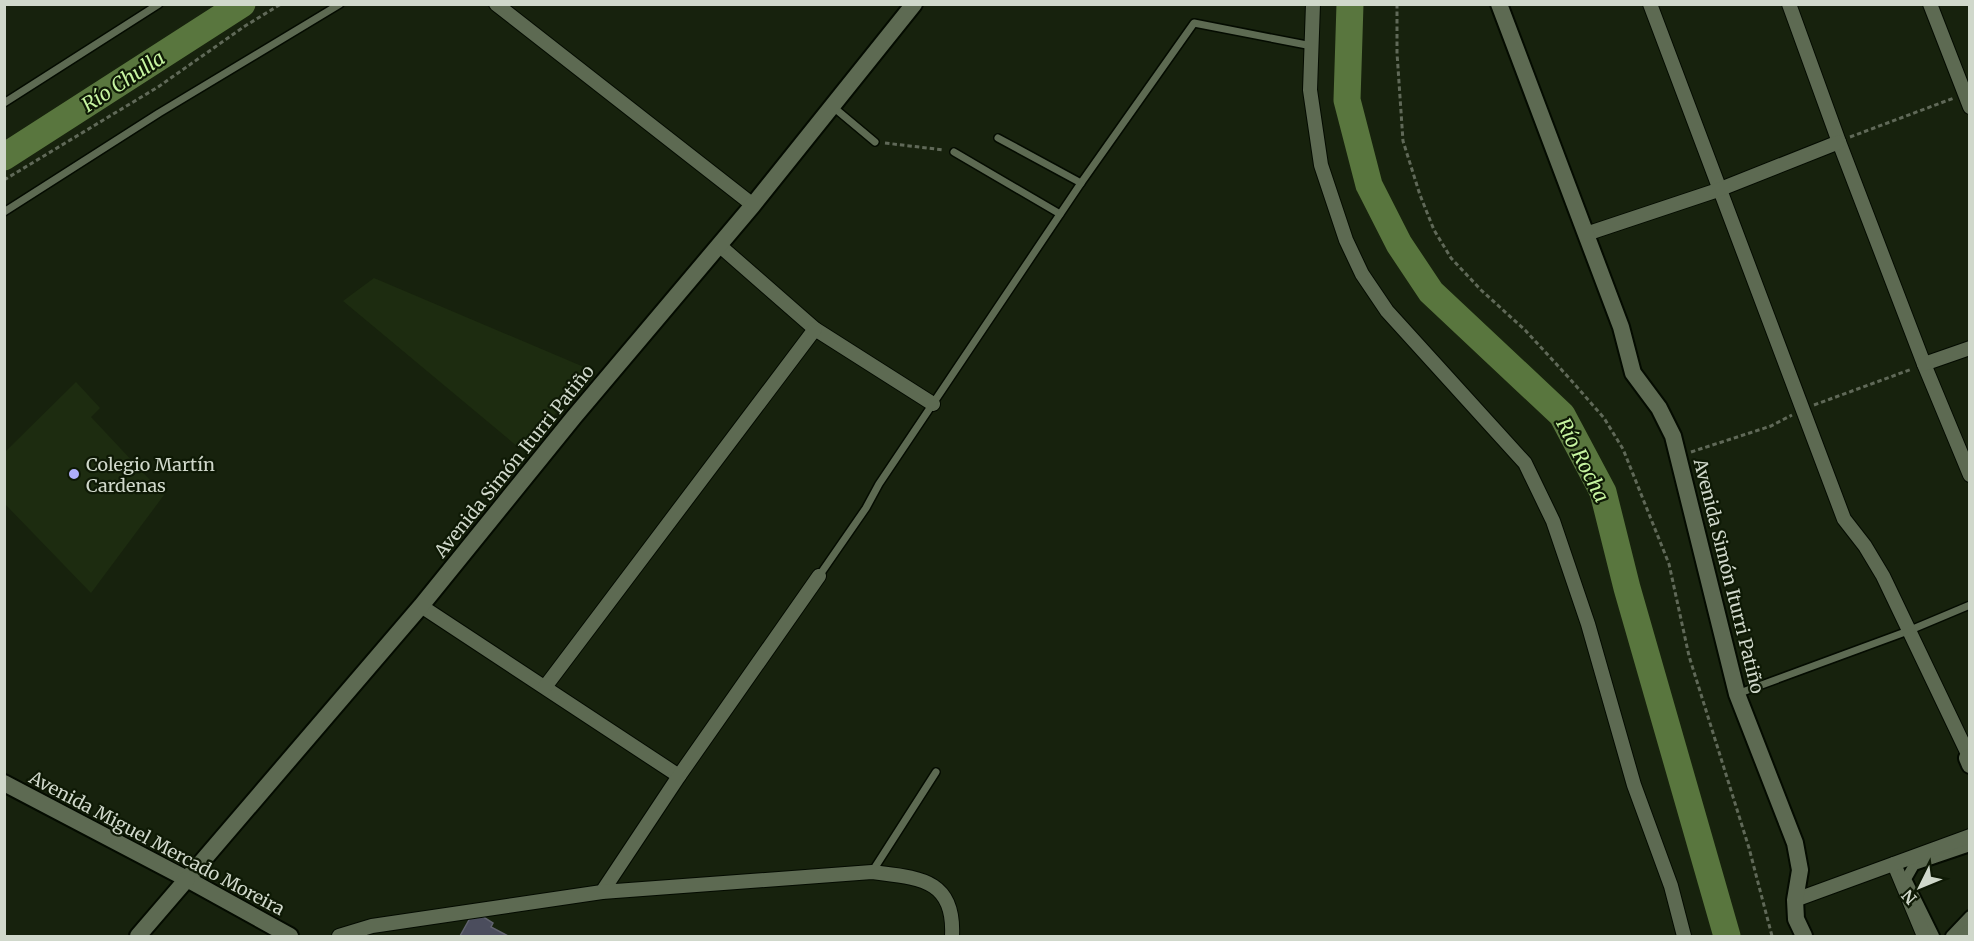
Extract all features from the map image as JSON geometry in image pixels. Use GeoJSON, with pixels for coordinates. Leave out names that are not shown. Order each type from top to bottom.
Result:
{"type":"FeatureCollection","features":[{"type":"Feature","properties":{"kind":"street"},"geometry":{"type":"LineString","coordinates":[[496,4],[753,205]]}},
{"type":"Feature","properties":{"kind":"street","name":"Avenida Simón Iturri Patiño"},"geometry":{"type":"LineString","coordinates":[[138,936],[421,606],[574,417],[753,205],[914,4]]}},
{"type":"Feature","properties":{"kind":"street"},"geometry":{"type":"LineString","coordinates":[[1313,4],[1310,90],[1321,165],[1346,240],[1362,274],[1387,310],[1525,463],[1553,521],[1588,624],[1634,785],[1671,886],[1684,936]]}},
{"type":"Feature","properties":{"kind":"street","name":"Avenida Simón Iturri Patiño"},"geometry":{"type":"LineString","coordinates":[[1498,4],[1621,327],[1633,374],[1659,408],[1673,436],[1737,694],[1754,743],[1795,843],[1800,870],[1795,900],[1797,919],[1804,936]]}},
{"type":"Feature","properties":{"kind":"street"},"geometry":{"type":"LineString","coordinates":[[1650,4],[1718,190],[1844,519],[1865,546],[1883,576],[1969,760]]}},
{"type":"Feature","properties":{"kind":"street"},"geometry":{"type":"LineString","coordinates":[[1789,4],[1924,364],[1970,475]]}},
{"type":"Feature","properties":{"kind":"street"},"geometry":{"type":"LineString","coordinates":[[1930,4],[1967,101]]}},
{"type":"Feature","properties":{"kind":"street"},"geometry":{"type":"LineString","coordinates":[[1586,234],[1718,190],[1839,142]]}},
{"type":"Feature","properties":{"kind":"street"},"geometry":{"type":"LineString","coordinates":[[719,245],[815,328],[933,404]]}},
{"type":"Feature","properties":{"kind":"street"},"geometry":{"type":"LineString","coordinates":[[545,687],[815,328]]}},
{"type":"Feature","properties":{"kind":"street"},"geometry":{"type":"LineString","coordinates":[[1924,364],[1970,348]]}},
{"type":"Feature","properties":{"kind":"street"},"geometry":{"type":"LineString","coordinates":[[602,892],[679,776],[819,576]]}},
{"type":"Feature","properties":{"kind":"street"},"geometry":{"type":"LineString","coordinates":[[421,606],[679,776]]}},
{"type":"Feature","properties":{"kind":"street","name":"Avenida Miguel Mercado Moreira"},"geometry":{"type":"LineString","coordinates":[[4,783],[290,936]]}},
{"type":"Feature","properties":{"kind":"street"},"geometry":{"type":"LineString","coordinates":[[1795,900],[1970,836]]}},
{"type":"Feature","properties":{"kind":"street"},"geometry":{"type":"LineString","coordinates":[[1934,936],[1906,879],[1914,865],[1970,846]]}},
{"type":"Feature","properties":{"kind":"street"},"geometry":{"type":"LineString","coordinates":[[1894,864],[1924,936]]}},
{"type":"Feature","properties":{"kind":"street"},"geometry":{"type":"LineString","coordinates":[[339,936],[372,926],[602,892],[872,872],[914,877],[935,886],[947,900],[952,936]]}},
{"type":"Feature","properties":{"kind":"street"},"geometry":{"type":"LineString","coordinates":[[1951,936],[1970,916]]}},
{"type":"Feature","properties":{"kind":"street"},"geometry":{"type":"LineString","coordinates":[[1965,936],[1970,932]]}},
{"type":"Feature","properties":{"kind":"lane"},"geometry":{"type":"LineString","coordinates":[[4,103],[159,4]]}},
{"type":"Feature","properties":{"kind":"lane"},"geometry":{"type":"LineString","coordinates":[[4,212],[159,113],[340,4]]}},
{"type":"Feature","properties":{"kind":"lane"},"geometry":{"type":"LineString","coordinates":[[819,576],[1081,183],[1194,23],[1312,46]]}},
{"type":"Feature","properties":{"kind":"lane"},"geometry":{"type":"LineString","coordinates":[[832,106],[875,142]]}},
{"type":"Feature","properties":{"kind":"lane"},"geometry":{"type":"LineString","coordinates":[[998,138],[1081,183]]}},
{"type":"Feature","properties":{"kind":"lane"},"geometry":{"type":"LineString","coordinates":[[954,152],[1060,214]]}},
{"type":"Feature","properties":{"kind":"lane"},"geometry":{"type":"LineString","coordinates":[[1737,694],[1908,631],[1970,605]]}},
{"type":"Feature","properties":{"kind":"lane"},"geometry":{"type":"LineString","coordinates":[[872,872],[936,772]]}},
{"type":"Feature","properties":{"kind":"path"},"geometry":{"type":"LineString","coordinates":[[4,180],[158,87],[245,26],[281,4]]}},
{"type":"Feature","properties":{"kind":"path"},"geometry":{"type":"LineString","coordinates":[[1397,4],[1397,53],[1403,141],[1434,230],[1451,258],[1524,330],[1604,418],[1623,449],[1670,564],[1689,656],[1749,848],[1772,936]]}},
{"type":"Feature","properties":{"kind":"path"},"geometry":{"type":"LineString","coordinates":[[1839,142],[1967,101]]}},
{"type":"Feature","properties":{"kind":"path"},"geometry":{"type":"LineString","coordinates":[[875,142],[954,152]]}},
{"type":"Feature","properties":{"kind":"path"},"geometry":{"type":"LineString","coordinates":[[1678,456],[1771,426],[1802,410],[1924,364]]}},
{"type":"Feature","properties":{"kind":"shaded area"},"geometry":{"type":"Polygon","coordinates":[[[374,278],[591,370],[524,452],[343,301],[374,278]]]}},
{"type":"Feature","properties":{"kind":"shaded area","name":"Colegio Martín Cardenas"},"geometry":{"type":"Polygon","coordinates":[[[76,382],[100,408],[91,417],[164,495],[91,593],[5,504],[5,452],[76,382]]]}},
{"type":"Feature","properties":{"kind":"building"},"geometry":{"type":"Polygon","coordinates":[[[474,911],[493,923],[491,927],[508,936],[460,936],[474,911]]]}},
{"type":"Feature","properties":{"kind":"waterway","name":"Río Chulla"},"geometry":{"type":"LineString","coordinates":[[4,157],[242,4]]}},
{"type":"Feature","properties":{"kind":"waterway","name":"Río Rocha"},"geometry":{"type":"LineString","coordinates":[[1350,4],[1347,100],[1369,185],[1399,244],[1431,292],[1562,415],[1603,492],[1627,588],[1727,936]]}},
{"type":"Feature","properties":{"kind":"place","name":"Colegio Martín Cardenas"},"geometry":{"type":"Point","coordinates":[74,474]}}]}
